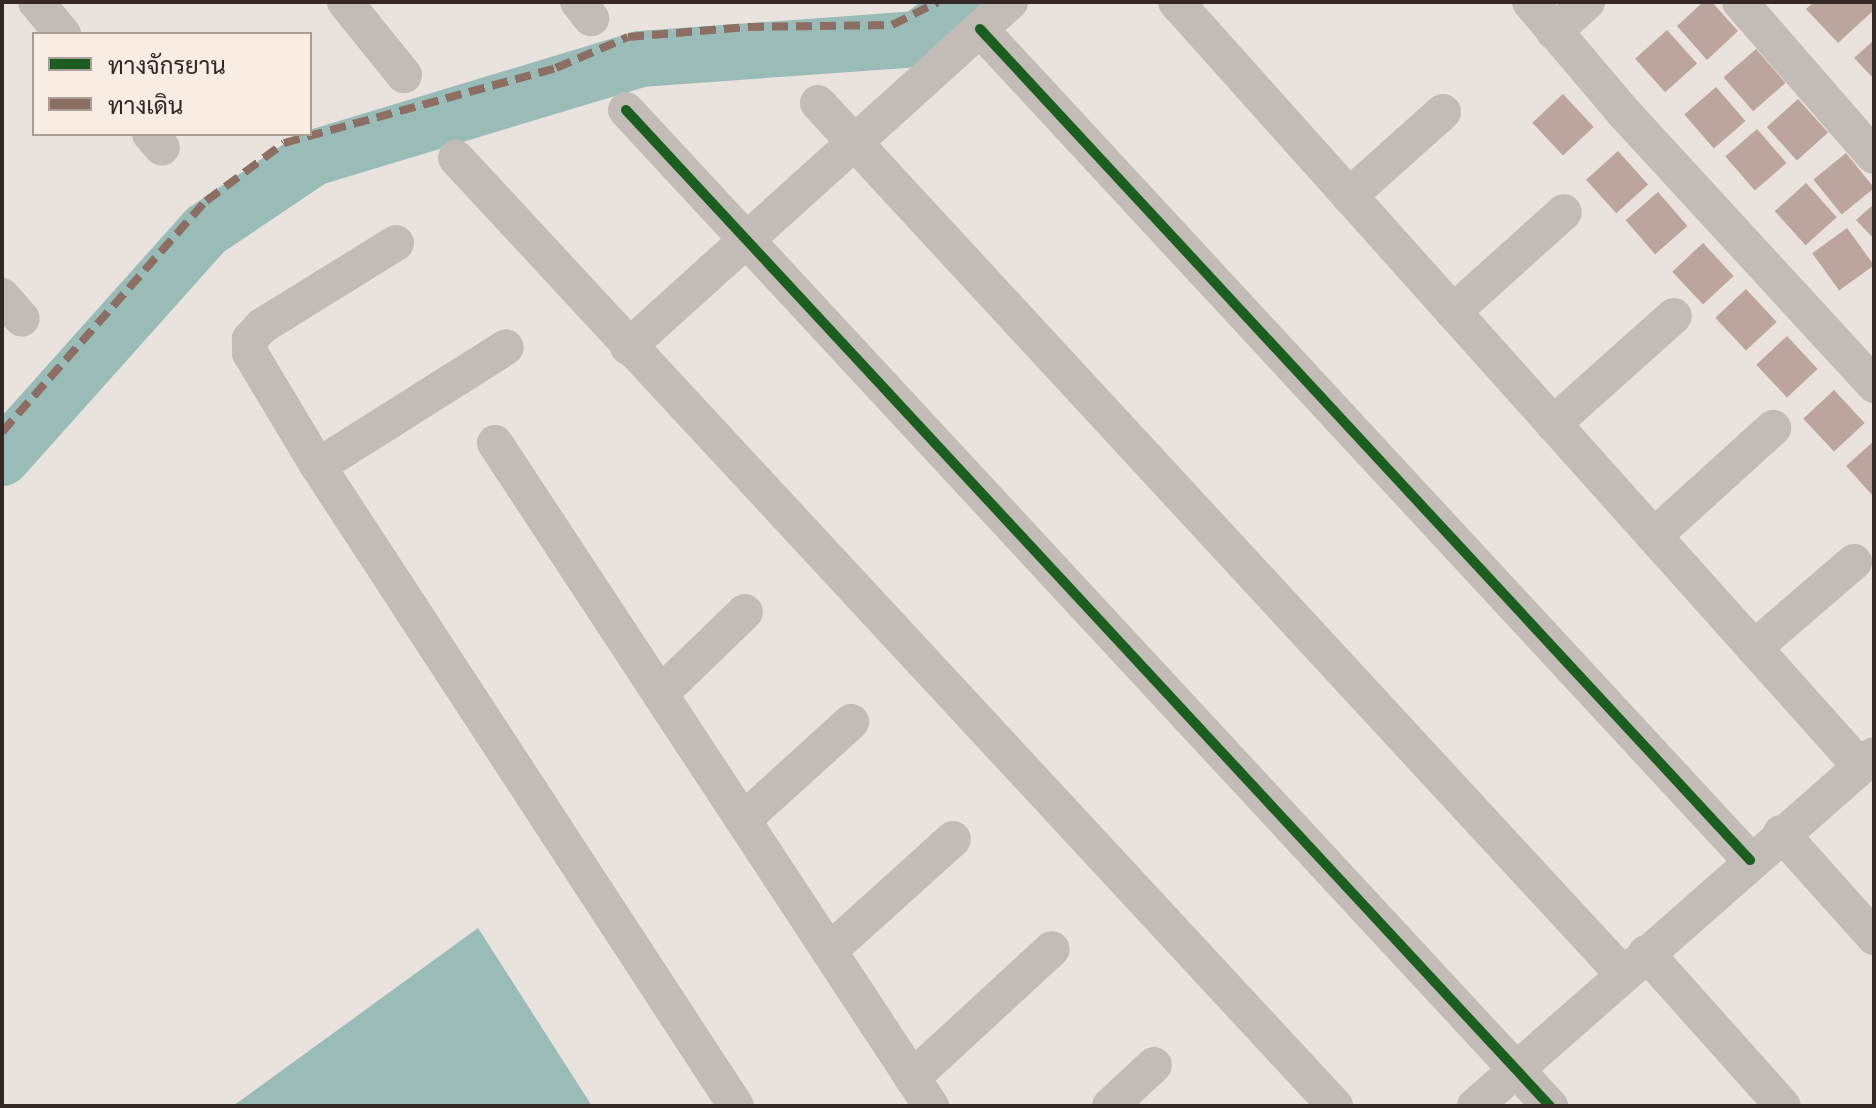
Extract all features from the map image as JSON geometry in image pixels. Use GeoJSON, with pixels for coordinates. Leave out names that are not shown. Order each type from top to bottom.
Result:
{"type":"FeatureCollection","features":[{"type":"Feature","properties":{"kind":"street"},"geometry":{"type":"LineString","coordinates":[[36,2],[61,32]]}},
{"type":"Feature","properties":{"kind":"street"},"geometry":{"type":"LineString","coordinates":[[345,2],[404,75]]}},
{"type":"Feature","properties":{"kind":"street"},"geometry":{"type":"LineString","coordinates":[[628,347],[1010,2]]}},
{"type":"Feature","properties":{"kind":"street"},"geometry":{"type":"LineString","coordinates":[[1176,2],[1754,648],[1866,759],[1475,1106]]}},
{"type":"Feature","properties":{"kind":"street"},"geometry":{"type":"LineString","coordinates":[[1530,2],[1874,385]]}},
{"type":"Feature","properties":{"kind":"street"},"geometry":{"type":"LineString","coordinates":[[1554,32],[1587,2]]}},
{"type":"Feature","properties":{"kind":"street"},"geometry":{"type":"LineString","coordinates":[[1740,2],[1874,156]]}},
{"type":"Feature","properties":{"kind":"street"},"geometry":{"type":"LineString","coordinates":[[980,29],[1750,860]]}},
{"type":"Feature","properties":{"kind":"street"},"geometry":{"type":"LineString","coordinates":[[818,103],[1634,964],[1783,1106]]}},
{"type":"Feature","properties":{"kind":"street"},"geometry":{"type":"LineString","coordinates":[[626,110],[1550,1106]]}},
{"type":"Feature","properties":{"kind":"street"},"geometry":{"type":"LineString","coordinates":[[1349,196],[1443,112]]}},
{"type":"Feature","properties":{"kind":"street"},"geometry":{"type":"LineString","coordinates":[[456,158],[1335,1106]]}},
{"type":"Feature","properties":{"kind":"street"},"geometry":{"type":"LineString","coordinates":[[1453,312],[1564,212]]}},
{"type":"Feature","properties":{"kind":"street"},"geometry":{"type":"LineString","coordinates":[[396,243],[262,326],[250,339],[250,353],[318,466],[736,1106]]}},
{"type":"Feature","properties":{"kind":"street"},"geometry":{"type":"LineString","coordinates":[[1553,424],[1674,316]]}},
{"type":"Feature","properties":{"kind":"street"},"geometry":{"type":"LineString","coordinates":[[318,466],[506,347]]}},
{"type":"Feature","properties":{"kind":"street"},"geometry":{"type":"LineString","coordinates":[[1654,536],[1773,428]]}},
{"type":"Feature","properties":{"kind":"street"},"geometry":{"type":"LineString","coordinates":[[495,443],[921,1092],[1052,949]]}},
{"type":"Feature","properties":{"kind":"street"},"geometry":{"type":"LineString","coordinates":[[1754,648],[1854,562]]}},
{"type":"Feature","properties":{"kind":"street"},"geometry":{"type":"LineString","coordinates":[[660,694],[745,612]]}},
{"type":"Feature","properties":{"kind":"street"},"geometry":{"type":"LineString","coordinates":[[743,820],[851,722]]}},
{"type":"Feature","properties":{"kind":"street"},"geometry":{"type":"LineString","coordinates":[[1781,833],[1874,937]]}},
{"type":"Feature","properties":{"kind":"street"},"geometry":{"type":"LineString","coordinates":[[829,951],[953,839]]}},
{"type":"Feature","properties":{"kind":"street"},"geometry":{"type":"LineString","coordinates":[[1110,1106],[1154,1065]]}},
{"type":"Feature","properties":{"kind":"water"},"geometry":{"type":"Polygon","coordinates":[[[478,928],[592,1106],[233,1106],[478,928]]]}},
{"type":"Feature","properties":{"kind":"building"},"geometry":{"type":"Polygon","coordinates":[[[1703,2],[1712,2],[1738,31],[1707,60],[1677,26],[1703,2]]]}},
{"type":"Feature","properties":{"kind":"building"},"geometry":{"type":"Polygon","coordinates":[[[1814,2],[1874,2],[1874,10],[1838,43],[1806,9],[1814,2]]]}},
{"type":"Feature","properties":{"kind":"building"},"geometry":{"type":"Polygon","coordinates":[[[1667,30],[1697,63],[1665,92],[1635,59],[1667,30]]]}},
{"type":"Feature","properties":{"kind":"building"},"geometry":{"type":"Polygon","coordinates":[[[1874,40],[1874,79],[1854,58],[1874,40]]]}},
{"type":"Feature","properties":{"kind":"building"},"geometry":{"type":"Polygon","coordinates":[[[1756,49],[1786,83],[1753,111],[1724,77],[1756,49]]]}},
{"type":"Feature","properties":{"kind":"building"},"geometry":{"type":"Polygon","coordinates":[[[1716,87],[1746,121],[1714,149],[1684,115],[1716,87]]]}},
{"type":"Feature","properties":{"kind":"building"},"geometry":{"type":"Polygon","coordinates":[[[1563,94],[1594,127],[1563,156],[1532,123],[1563,94]]]}},
{"type":"Feature","properties":{"kind":"building"},"geometry":{"type":"Polygon","coordinates":[[[1798,99],[1828,132],[1797,161],[1767,127],[1798,99]]]}},
{"type":"Feature","properties":{"kind":"building"},"geometry":{"type":"Polygon","coordinates":[[[1757,129],[1787,163],[1755,191],[1725,157],[1757,129]]]}},
{"type":"Feature","properties":{"kind":"building"},"geometry":{"type":"Polygon","coordinates":[[[1618,151],[1648,184],[1616,213],[1586,180],[1618,151]]]}},
{"type":"Feature","properties":{"kind":"building"},"geometry":{"type":"Polygon","coordinates":[[[1846,153],[1874,188],[1842,214],[1813,179],[1846,153]]]}},
{"type":"Feature","properties":{"kind":"building"},"geometry":{"type":"Polygon","coordinates":[[[1806,183],[1837,217],[1806,245],[1775,211],[1806,183]]]}},
{"type":"Feature","properties":{"kind":"building"},"geometry":{"type":"Polygon","coordinates":[[[1658,192],[1688,226],[1655,254],[1626,220],[1658,192]]]}},
{"type":"Feature","properties":{"kind":"building"},"geometry":{"type":"Polygon","coordinates":[[[1874,204],[1874,239],[1856,220],[1874,204]]]}},
{"type":"Feature","properties":{"kind":"building"},"geometry":{"type":"Polygon","coordinates":[[[1847,228],[1874,265],[1839,290],[1812,253],[1847,228]]]}},
{"type":"Feature","properties":{"kind":"building"},"geometry":{"type":"Polygon","coordinates":[[[1703,243],[1734,276],[1703,305],[1672,272],[1703,243]]]}},
{"type":"Feature","properties":{"kind":"building"},"geometry":{"type":"Polygon","coordinates":[[[1746,289],[1777,322],[1746,351],[1715,318],[1746,289]]]}},
{"type":"Feature","properties":{"kind":"building"},"geometry":{"type":"Polygon","coordinates":[[[1787,336],[1818,369],[1787,398],[1756,365],[1787,336]]]}},
{"type":"Feature","properties":{"kind":"building"},"geometry":{"type":"Polygon","coordinates":[[[1834,390],[1865,423],[1834,452],[1803,419],[1834,390]]]}},
{"type":"Feature","properties":{"kind":"building"},"geometry":{"type":"Polygon","coordinates":[[[1874,441],[1874,497],[1846,466],[1874,441]]]}},
{"type":"Feature","properties":{"kind":"waterway"},"geometry":{"type":"LineString","coordinates":[[2,458],[206,230],[313,158],[640,59],[918,39],[967,2]]}},
{"type":"Feature","properties":{"kind":"marked path"},"geometry":{"type":"LineString","coordinates":[[312,135],[556,68],[628,37],[748,27],[892,25],[938,2]]}},
{"type":"Feature","properties":{"kind":"marked path"},"geometry":{"type":"LineString","coordinates":[[2,432],[206,201],[284,143],[309,136]]}},
{"type":"Feature","properties":{"kind":"cycle path"},"geometry":{"type":"LineString","coordinates":[[980,29],[1750,860]]}},
{"type":"Feature","properties":{"kind":"cycle path"},"geometry":{"type":"LineString","coordinates":[[626,110],[1550,1106]]}}]}
